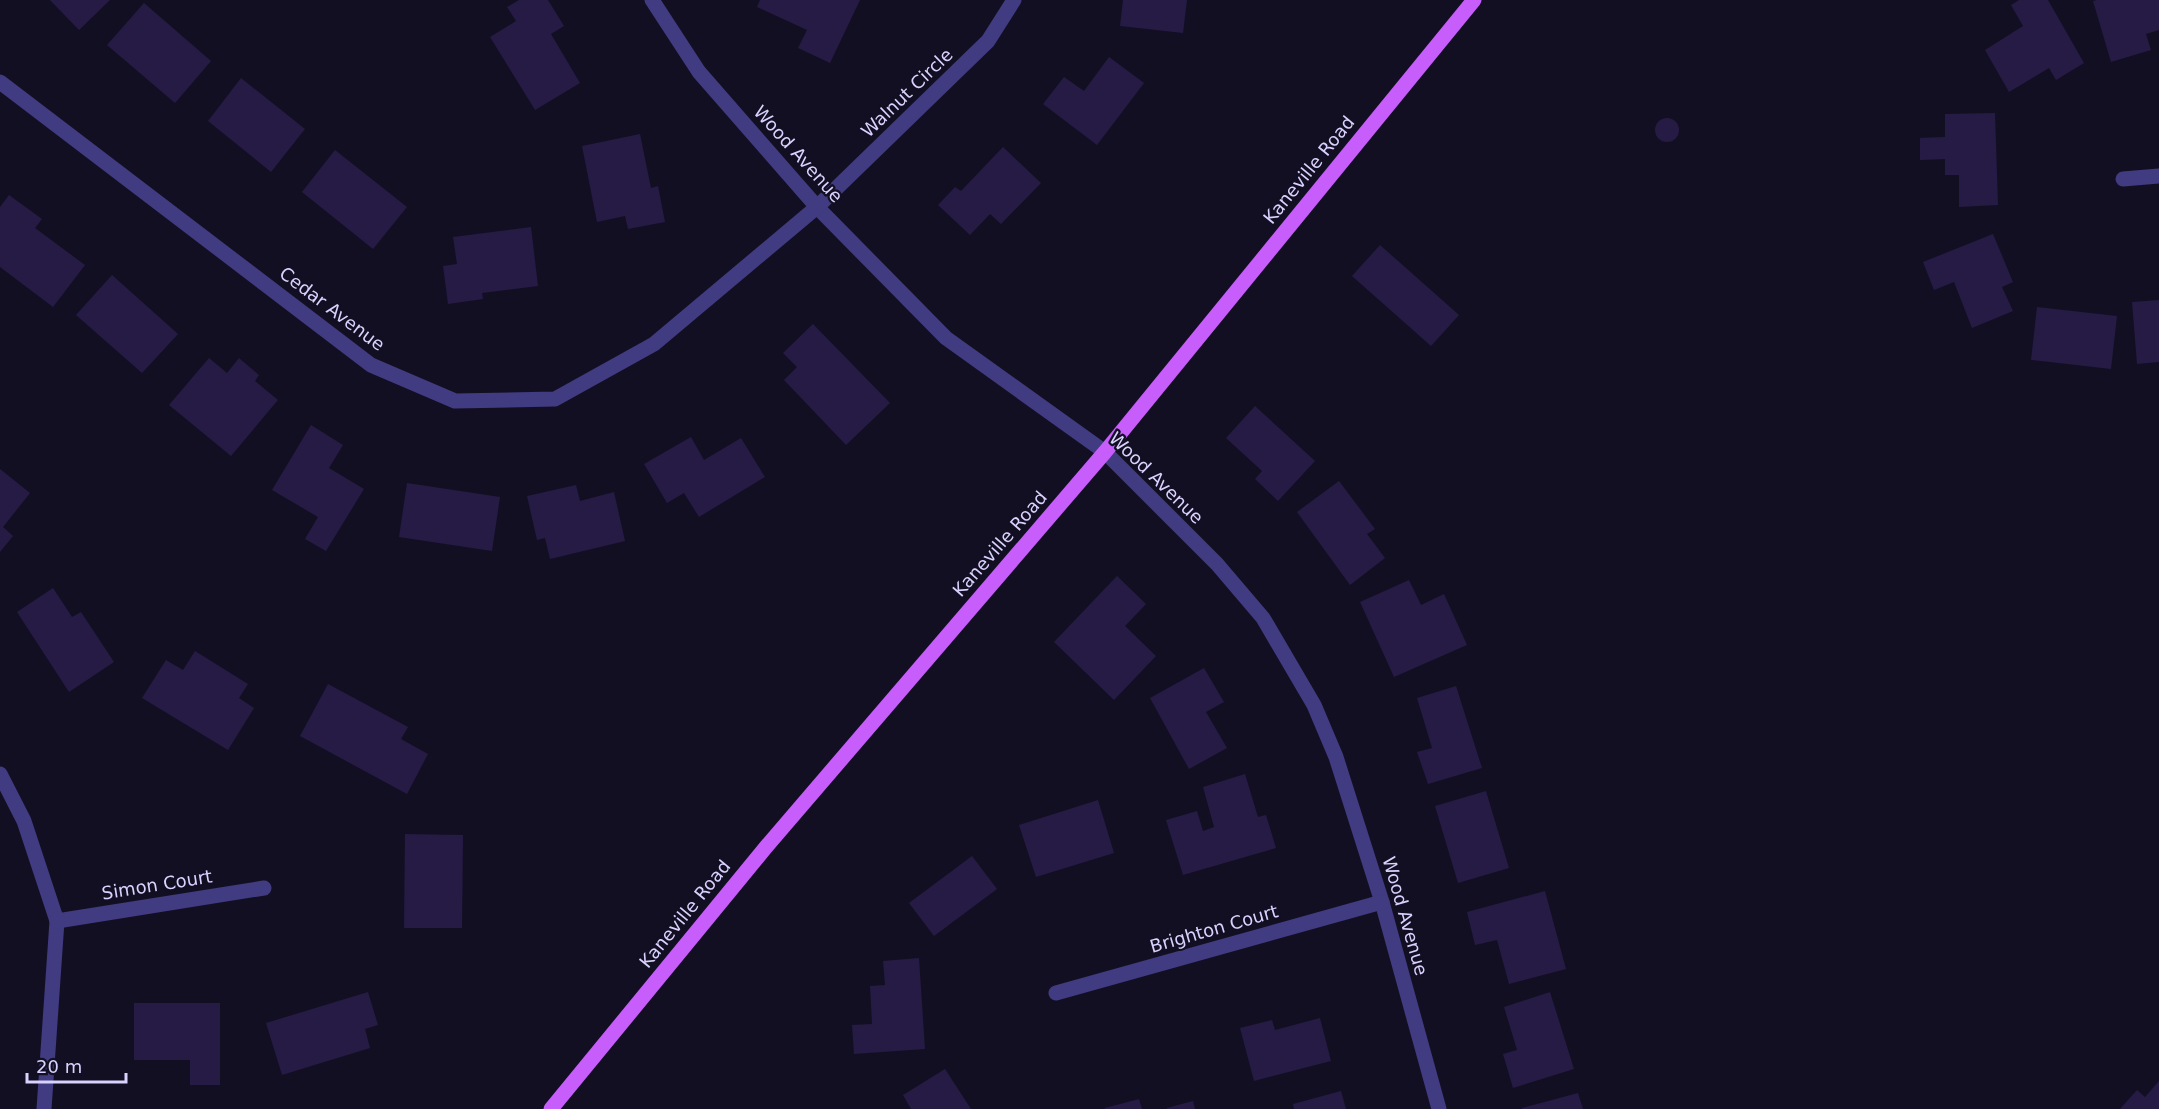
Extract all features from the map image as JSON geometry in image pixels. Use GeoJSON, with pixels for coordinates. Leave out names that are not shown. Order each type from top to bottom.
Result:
{"type":"FeatureCollection","features":[{"type":"Feature","properties":{"kind":"main road","name":"Kaneville Road"},"geometry":{"type":"LineString","coordinates":[[550,1109],[766,847],[1105,452],[1474,0]]}},
{"type":"Feature","properties":{"kind":"street","name":"Wood Avenue"},"geometry":{"type":"LineString","coordinates":[[652,0],[699,72],[817,207],[946,338],[1105,452],[1217,564],[1263,618],[1288,657],[1314,705],[1336,757],[1382,902],[1439,1109]]}},
{"type":"Feature","properties":{"kind":"street","name":"Walnut Circle"},"geometry":{"type":"LineString","coordinates":[[817,207],[988,41],[1014,0]]}},
{"type":"Feature","properties":{"kind":"street","name":"Cedar Avenue"},"geometry":{"type":"LineString","coordinates":[[0,82],[371,365],[455,401],[555,399],[654,344],[817,207]]}},
{"type":"Feature","properties":{"kind":"street"},"geometry":{"type":"LineString","coordinates":[[2123,179],[2159,176]]}},
{"type":"Feature","properties":{"kind":"street"},"geometry":{"type":"LineString","coordinates":[[0,774],[24,821],[57,921],[44,1109]]}},
{"type":"Feature","properties":{"kind":"street","name":"Simon Court"},"geometry":{"type":"LineString","coordinates":[[57,921],[264,888]]}},
{"type":"Feature","properties":{"kind":"street","name":"Brighton Court"},"geometry":{"type":"LineString","coordinates":[[1056,993],[1382,902]]}},
{"type":"Feature","properties":{"kind":"building"},"geometry":{"type":"Polygon","coordinates":[[[50,0],[110,0],[79,30],[50,0]]]}},
{"type":"Feature","properties":{"kind":"building"},"geometry":{"type":"Polygon","coordinates":[[[519,0],[548,0],[564,26],[551,34],[580,83],[535,110],[490,37],[516,21],[507,7],[519,0]]]}},
{"type":"Feature","properties":{"kind":"building"},"geometry":{"type":"Polygon","coordinates":[[[760,0],[860,0],[830,63],[798,48],[807,30],[757,7],[760,0]]]}},
{"type":"Feature","properties":{"kind":"building"},"geometry":{"type":"Polygon","coordinates":[[[1123,0],[1187,0],[1183,33],[1120,26],[1123,0]]]}},
{"type":"Feature","properties":{"kind":"building"},"geometry":{"type":"Polygon","coordinates":[[[2019,0],[2048,0],[2084,63],[2056,80],[2049,68],[2009,92],[1985,50],[2023,26],[2011,5],[2019,0]]]}},
{"type":"Feature","properties":{"kind":"building"},"geometry":{"type":"Polygon","coordinates":[[[2159,0],[2159,30],[2146,34],[2151,50],[2111,62],[2093,1],[2159,0]]]}},
{"type":"Feature","properties":{"kind":"building"},"geometry":{"type":"Polygon","coordinates":[[[144,3],[211,61],[175,103],[107,45],[144,3]]]}},
{"type":"Feature","properties":{"kind":"building"},"geometry":{"type":"Polygon","coordinates":[[[1109,57],[1144,83],[1097,145],[1043,104],[1064,77],[1084,91],[1109,57]]]}},
{"type":"Feature","properties":{"kind":"building"},"geometry":{"type":"Polygon","coordinates":[[[241,78],[305,129],[271,172],[208,121],[241,78]]]}},
{"type":"Feature","properties":{"kind":"building"},"geometry":{"type":"Polygon","coordinates":[[[1995,113],[1998,205],[1959,207],[1959,175],[1945,175],[1945,159],[1920,160],[1920,138],[1945,137],[1945,114],[1995,113]]]}},
{"type":"Feature","properties":{"kind":"building"},"geometry":{"type":"Polygon","coordinates":[[[1667,118],[1675,122],[1679,130],[1675,138],[1667,142],[1659,138],[1655,130],[1659,122],[1667,118]]]}},
{"type":"Feature","properties":{"kind":"building"},"geometry":{"type":"Polygon","coordinates":[[[640,134],[651,188],[658,186],[665,222],[628,229],[625,216],[597,222],[582,146],[640,134]]]}},
{"type":"Feature","properties":{"kind":"building"},"geometry":{"type":"Polygon","coordinates":[[[1003,147],[1041,183],[1001,224],[990,214],[970,235],[938,205],[955,187],[961,191],[1003,147]]]}},
{"type":"Feature","properties":{"kind":"building"},"geometry":{"type":"Polygon","coordinates":[[[335,150],[407,207],[373,249],[302,192],[335,150]]]}},
{"type":"Feature","properties":{"kind":"building"},"geometry":{"type":"Polygon","coordinates":[[[9,195],[42,219],[35,228],[85,265],[53,307],[0,267],[0,207],[9,195]]]}},
{"type":"Feature","properties":{"kind":"building"},"geometry":{"type":"Polygon","coordinates":[[[531,227],[538,286],[482,293],[483,299],[448,304],[443,266],[457,264],[453,237],[531,227]]]}},
{"type":"Feature","properties":{"kind":"building"},"geometry":{"type":"Polygon","coordinates":[[[1993,234],[2013,282],[2002,287],[2013,311],[1972,328],[1954,282],[1934,290],[1923,262],[1993,234]]]}},
{"type":"Feature","properties":{"kind":"building"},"geometry":{"type":"Polygon","coordinates":[[[1380,245],[1459,315],[1431,346],[1352,276],[1380,245]]]}},
{"type":"Feature","properties":{"kind":"building"},"geometry":{"type":"Polygon","coordinates":[[[112,275],[178,334],[142,373],[76,315],[112,275]]]}},
{"type":"Feature","properties":{"kind":"building"},"geometry":{"type":"Polygon","coordinates":[[[2159,300],[2159,362],[2137,364],[2132,302],[2159,300]]]}},
{"type":"Feature","properties":{"kind":"building"},"geometry":{"type":"Polygon","coordinates":[[[2037,307],[2117,316],[2111,369],[2031,360],[2037,307]]]}},
{"type":"Feature","properties":{"kind":"building"},"geometry":{"type":"Polygon","coordinates":[[[813,324],[890,403],[846,445],[784,380],[797,367],[783,353],[813,324]]]}},
{"type":"Feature","properties":{"kind":"building"},"geometry":{"type":"Polygon","coordinates":[[[209,358],[227,373],[239,358],[259,375],[255,381],[278,400],[231,456],[169,405],[209,358]]]}},
{"type":"Feature","properties":{"kind":"building"},"geometry":{"type":"Polygon","coordinates":[[[1255,406],[1315,461],[1278,501],[1255,479],[1262,471],[1226,438],[1255,406]]]}},
{"type":"Feature","properties":{"kind":"building"},"geometry":{"type":"Polygon","coordinates":[[[311,425],[343,445],[329,468],[364,489],[326,551],[305,539],[318,517],[272,490],[311,425]]]}},
{"type":"Feature","properties":{"kind":"building"},"geometry":{"type":"Polygon","coordinates":[[[691,437],[704,460],[741,438],[765,477],[699,517],[684,493],[667,503],[644,464],[691,437]]]}},
{"type":"Feature","properties":{"kind":"building"},"geometry":{"type":"Polygon","coordinates":[[[0,469],[30,493],[3,527],[13,536],[0,552],[0,469]]]}},
{"type":"Feature","properties":{"kind":"building"},"geometry":{"type":"Polygon","coordinates":[[[1339,481],[1375,529],[1367,534],[1385,558],[1350,585],[1297,512],[1339,481]]]}},
{"type":"Feature","properties":{"kind":"building"},"geometry":{"type":"Polygon","coordinates":[[[407,483],[500,497],[492,551],[399,537],[407,483]]]}},
{"type":"Feature","properties":{"kind":"building"},"geometry":{"type":"Polygon","coordinates":[[[576,485],[580,501],[614,492],[625,541],[550,559],[545,538],[537,540],[527,496],[576,485]]]}},
{"type":"Feature","properties":{"kind":"building"},"geometry":{"type":"Polygon","coordinates":[[[1117,576],[1146,604],[1125,626],[1156,656],[1114,700],[1054,642],[1117,576]]]}},
{"type":"Feature","properties":{"kind":"building"},"geometry":{"type":"Polygon","coordinates":[[[1409,580],[1421,605],[1444,594],[1467,645],[1394,677],[1360,602],[1409,580]]]}},
{"type":"Feature","properties":{"kind":"building"},"geometry":{"type":"Polygon","coordinates":[[[53,588],[72,617],[81,612],[114,662],[69,692],[17,612],[53,588]]]}},
{"type":"Feature","properties":{"kind":"building"},"geometry":{"type":"Polygon","coordinates":[[[195,651],[248,684],[239,698],[254,708],[228,750],[142,698],[166,660],[183,670],[195,651]]]}},
{"type":"Feature","properties":{"kind":"building"},"geometry":{"type":"Polygon","coordinates":[[[1204,668],[1224,702],[1206,712],[1227,748],[1189,769],[1150,698],[1204,668]]]}},
{"type":"Feature","properties":{"kind":"building"},"geometry":{"type":"Polygon","coordinates":[[[328,684],[408,727],[401,739],[428,754],[407,794],[300,736],[328,684]]]}},
{"type":"Feature","properties":{"kind":"building"},"geometry":{"type":"Polygon","coordinates":[[[1456,686],[1482,768],[1428,784],[1417,752],[1432,748],[1417,698],[1456,686]]]}},
{"type":"Feature","properties":{"kind":"building"},"geometry":{"type":"Polygon","coordinates":[[[1245,774],[1258,817],[1266,815],[1276,848],[1183,875],[1166,820],[1197,811],[1203,831],[1214,827],[1203,787],[1245,774]]]}},
{"type":"Feature","properties":{"kind":"building"},"geometry":{"type":"Polygon","coordinates":[[[1486,791],[1509,868],[1458,883],[1435,806],[1486,791]]]}},
{"type":"Feature","properties":{"kind":"building"},"geometry":{"type":"Polygon","coordinates":[[[1098,800],[1114,853],[1036,877],[1019,825],[1098,800]]]}},
{"type":"Feature","properties":{"kind":"building"},"geometry":{"type":"Polygon","coordinates":[[[405,834],[463,835],[462,928],[404,928],[405,834]]]}},
{"type":"Feature","properties":{"kind":"building"},"geometry":{"type":"Polygon","coordinates":[[[972,856],[997,889],[934,936],[909,903],[972,856]]]}},
{"type":"Feature","properties":{"kind":"building"},"geometry":{"type":"Polygon","coordinates":[[[1545,891],[1566,969],[1509,984],[1497,940],[1475,945],[1467,912],[1545,891]]]}},
{"type":"Feature","properties":{"kind":"building"},"geometry":{"type":"Polygon","coordinates":[[[919,958],[925,1049],[854,1054],[852,1025],[872,1024],[870,986],[885,985],[883,961],[919,958]]]}},
{"type":"Feature","properties":{"kind":"building"},"geometry":{"type":"Polygon","coordinates":[[[368,992],[378,1025],[365,1029],[370,1048],[282,1075],[266,1023],[368,992]]]}},
{"type":"Feature","properties":{"kind":"building"},"geometry":{"type":"Polygon","coordinates":[[[1550,992],[1574,1069],[1513,1088],[1503,1054],[1517,1050],[1504,1007],[1550,992]]]}},
{"type":"Feature","properties":{"kind":"building"},"geometry":{"type":"Polygon","coordinates":[[[134,1003],[220,1003],[220,1085],[190,1085],[190,1060],[134,1060],[134,1003]]]}},
{"type":"Feature","properties":{"kind":"building"},"geometry":{"type":"Polygon","coordinates":[[[1320,1018],[1331,1061],[1254,1081],[1240,1028],[1272,1020],[1275,1030],[1320,1018]]]}},
{"type":"Feature","properties":{"kind":"building"},"geometry":{"type":"Polygon","coordinates":[[[945,1069],[971,1109],[911,1109],[903,1095],[945,1069]]]}},
{"type":"Feature","properties":{"kind":"building"},"geometry":{"type":"Polygon","coordinates":[[[2159,1081],[2159,1109],[2120,1109],[2137,1090],[2145,1097],[2159,1081]]]}},
{"type":"Feature","properties":{"kind":"building"},"geometry":{"type":"Polygon","coordinates":[[[1341,1091],[1346,1109],[1294,1109],[1293,1104],[1341,1091]]]}},
{"type":"Feature","properties":{"kind":"building"},"geometry":{"type":"Polygon","coordinates":[[[1578,1093],[1583,1109],[1522,1109],[1522,1108],[1578,1093]]]}},
{"type":"Feature","properties":{"kind":"building"},"geometry":{"type":"Polygon","coordinates":[[[1139,1099],[1142,1109],[1105,1109],[1105,1108],[1139,1099]]]}},
{"type":"Feature","properties":{"kind":"building"},"geometry":{"type":"Polygon","coordinates":[[[1193,1101],[1195,1109],[1167,1109],[1167,1108],[1193,1101]]]}}]}
